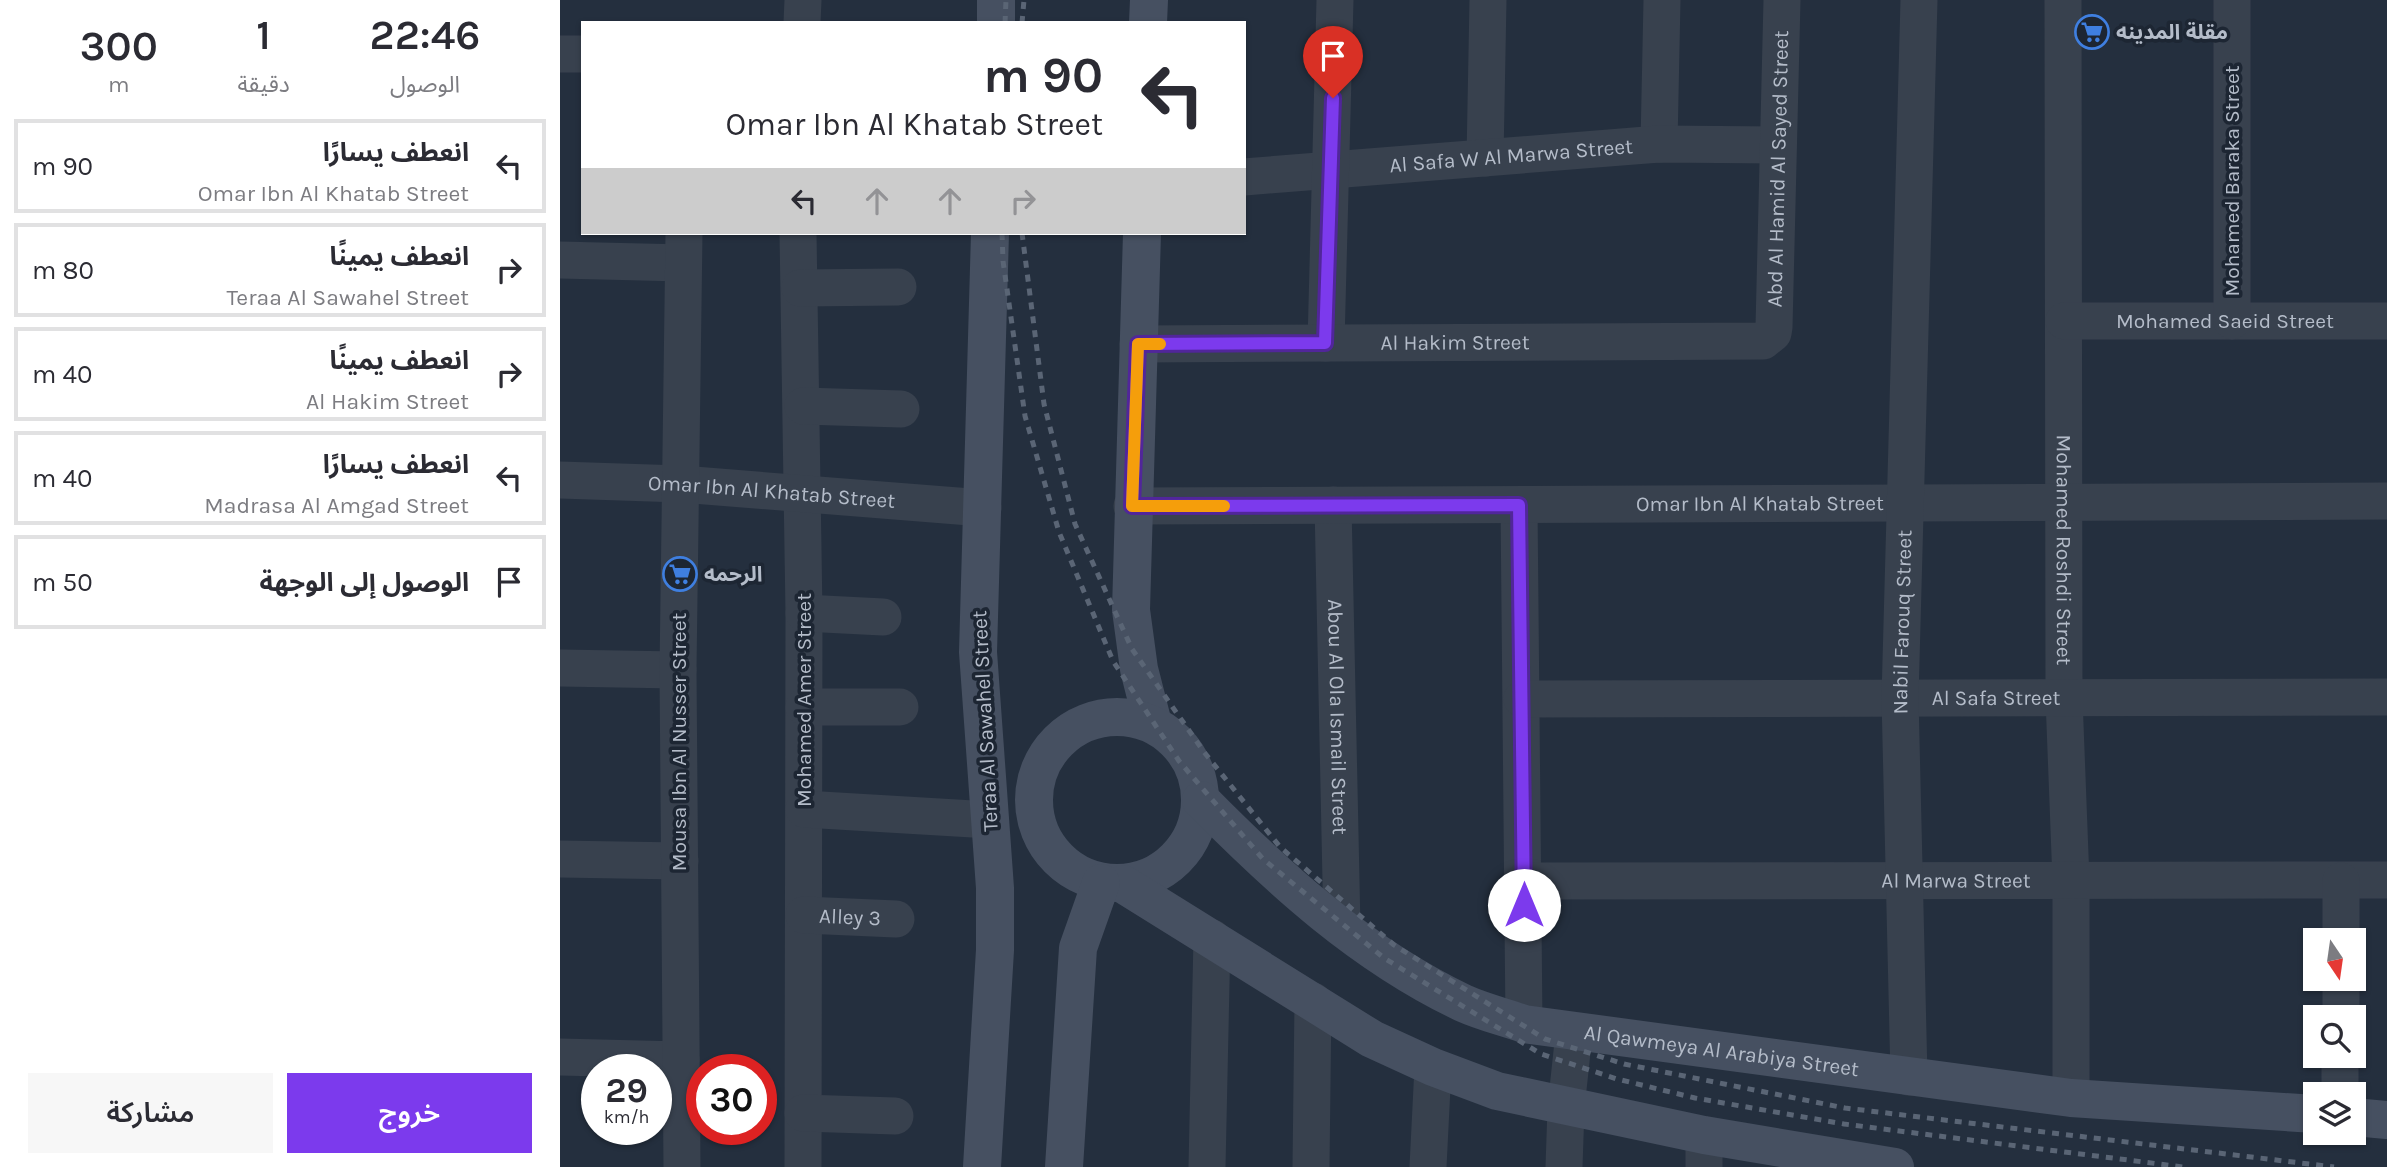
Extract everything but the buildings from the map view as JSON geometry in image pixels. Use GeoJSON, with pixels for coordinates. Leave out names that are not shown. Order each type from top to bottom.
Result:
{"type":"FeatureCollection","features":[{"type":"Feature","properties":{"kind":"main road"},"geometry":{"type":"LineString","coordinates":[[996,0],[996,21]]}},
{"type":"Feature","properties":{"kind":"main road"},"geometry":{"type":"LineString","coordinates":[[1148,21],[1149,0]]}},
{"type":"Feature","properties":{"kind":"main road","name":"Teraa Al Sawahel Street"},"geometry":{"type":"LineString","coordinates":[[982,1167],[995,950],[989,802],[978,652],[990,235]]}},
{"type":"Feature","properties":{"kind":"main road"},"geometry":{"type":"LineString","coordinates":[[1142,235],[1132,506],[1134,639],[1153,724]]}},
{"type":"Feature","properties":{"kind":"main road"},"geometry":{"type":"LineString","coordinates":[[1112,883],[1150,877],[1172,863],[1194,834],[1201,800],[1198,781],[1187,755],[1169,734],[1153,724],[1115,717],[1079,726],[1050,751],[1035,785],[1036,822],[1053,855],[1075,872],[1112,883],[1212,938],[1372,1039],[1433,1067],[1497,1091],[1566,1108],[1704,1151],[1889,1167]]}},
{"type":"Feature","properties":{"kind":"main road"},"geometry":{"type":"LineString","coordinates":[[989,802],[1035,785]]}},
{"type":"Feature","properties":{"kind":"main road","name":"Al Qawmeya Al Arabiya Street"},"geometry":{"type":"LineString","coordinates":[[1201,800],[1269,868],[1342,928],[1400,968],[1465,1003],[1524,1024],[1574,1033],[2071,1098],[2303,1113]]}},
{"type":"Feature","properties":{"kind":"main road"},"geometry":{"type":"LineString","coordinates":[[1065,1167],[1078,948],[1112,883]]}},
{"type":"Feature","properties":{"kind":"main road"},"geometry":{"type":"LineString","coordinates":[[2366,1118],[2387,1120]]}},
{"type":"Feature","properties":{"kind":"street"},"geometry":{"type":"LineString","coordinates":[[802,21],[803,0]]}},
{"type":"Feature","properties":{"kind":"street"},"geometry":{"type":"LineString","coordinates":[[1325,343],[1335,0]]}},
{"type":"Feature","properties":{"kind":"street"},"geometry":{"type":"LineString","coordinates":[[1485,158],[1488,0]]}},
{"type":"Feature","properties":{"kind":"street"},"geometry":{"type":"LineString","coordinates":[[1659,144],[1661,0]]}},
{"type":"Feature","properties":{"kind":"street","name":"Abd Al Hamid Al Sayed Street"},"geometry":{"type":"LineString","coordinates":[[1769,338],[1774,327],[1782,0]]}},
{"type":"Feature","properties":{"kind":"street","name":"Nabil Farouq Street"},"geometry":{"type":"LineString","coordinates":[[1909,1077],[1900,698],[1919,0]]}},
{"type":"Feature","properties":{"kind":"street","name":"Mohamed Roshdi Street"},"geometry":{"type":"LineString","coordinates":[[2063,0],[2064,698],[2071,881],[2071,1098]]}},
{"type":"Feature","properties":{"kind":"street","name":"Mohamed Baraka Street"},"geometry":{"type":"LineString","coordinates":[[2232,0],[2232,321]]}},
{"type":"Feature","properties":{"kind":"street"},"geometry":{"type":"LineString","coordinates":[[560,54],[581,54]]}},
{"type":"Feature","properties":{"kind":"street","name":"Al Safa W Al Marwa Street"},"geometry":{"type":"LineString","coordinates":[[1246,177],[1659,144],[1778,145]]}},
{"type":"Feature","properties":{"kind":"street","name":"Mohamed Amer Street"},"geometry":{"type":"LineString","coordinates":[[798,235],[803,406],[803,1167]]}},
{"type":"Feature","properties":{"kind":"street"},"geometry":{"type":"LineString","coordinates":[[560,260],[684,248]]}},
{"type":"Feature","properties":{"kind":"street","name":"Mousa Ibn Al Nusser Street"},"geometry":{"type":"LineString","coordinates":[[682,1167],[678,670],[684,248]]}},
{"type":"Feature","properties":{"kind":"street"},"geometry":{"type":"LineString","coordinates":[[800,288],[898,287]]}},
{"type":"Feature","properties":{"kind":"street","name":"Mohamed Saeid Street"},"geometry":{"type":"LineString","coordinates":[[2064,321],[2387,321]]}},
{"type":"Feature","properties":{"kind":"street","name":"Al Hakim Street"},"geometry":{"type":"LineString","coordinates":[[1138,344],[1743,342],[1769,338]]}},
{"type":"Feature","properties":{"kind":"street"},"geometry":{"type":"LineString","coordinates":[[803,406],[901,409]]}},
{"type":"Feature","properties":{"kind":"street","name":"Omar Ibn Al Khatab Street"},"geometry":{"type":"LineString","coordinates":[[560,480],[681,484],[982,508]]}},
{"type":"Feature","properties":{"kind":"street","name":"Omar Ibn Al Khatab Street"},"geometry":{"type":"LineString","coordinates":[[1132,506],[2387,501]]}},
{"type":"Feature","properties":{"kind":"street","name":"Abou Al Ola Ismail Street"},"geometry":{"type":"LineString","coordinates":[[1333,505],[1342,928]]}},
{"type":"Feature","properties":{"kind":"street"},"geometry":{"type":"LineString","coordinates":[[1519,505],[1524,1024]]}},
{"type":"Feature","properties":{"kind":"street"},"geometry":{"type":"LineString","coordinates":[[804,613],[883,617]]}},
{"type":"Feature","properties":{"kind":"street"},"geometry":{"type":"LineString","coordinates":[[560,668],[678,670]]}},
{"type":"Feature","properties":{"kind":"street","name":"Al Safa Street"},"geometry":{"type":"LineString","coordinates":[[1522,699],[2387,697]]}},
{"type":"Feature","properties":{"kind":"street"},"geometry":{"type":"LineString","coordinates":[[804,707],[900,707]]}},
{"type":"Feature","properties":{"kind":"street"},"geometry":{"type":"LineString","coordinates":[[804,809],[989,802]]}},
{"type":"Feature","properties":{"kind":"street"},"geometry":{"type":"LineString","coordinates":[[560,859],[680,861]]}},
{"type":"Feature","properties":{"kind":"street","name":"Al Marwa Street"},"geometry":{"type":"LineString","coordinates":[[1524,881],[2387,880]]}},
{"type":"Feature","properties":{"kind":"street"},"geometry":{"type":"LineString","coordinates":[[2341,881],[2341,928]]}},
{"type":"Feature","properties":{"kind":"street","name":"Alley 3"},"geometry":{"type":"LineString","coordinates":[[804,915],[896,919]]}},
{"type":"Feature","properties":{"kind":"street"},"geometry":{"type":"LineString","coordinates":[[1207,1167],[1212,938]]}},
{"type":"Feature","properties":{"kind":"street"},"geometry":{"type":"LineString","coordinates":[[1311,1167],[1313,1001]]}},
{"type":"Feature","properties":{"kind":"street"},"geometry":{"type":"LineString","coordinates":[[1564,1167],[1566,1108],[1574,1033]]}},
{"type":"Feature","properties":{"kind":"street"},"geometry":{"type":"LineString","coordinates":[[560,1057],[681,1060]]}},
{"type":"Feature","properties":{"kind":"street"},"geometry":{"type":"LineString","coordinates":[[1428,1167],[1433,1067]]}},
{"type":"Feature","properties":{"kind":"street"},"geometry":{"type":"LineString","coordinates":[[803,1112],[895,1115]]}},
{"type":"Feature","properties":{"kind":"railway"},"geometry":{"type":"LineString","coordinates":[[1005,21],[1006,0]]}},
{"type":"Feature","properties":{"kind":"railway"},"geometry":{"type":"LineString","coordinates":[[1022,21],[1024,0]]}},
{"type":"Feature","properties":{"kind":"railway"},"geometry":{"type":"LineString","coordinates":[[1002,235],[1003,261],[1025,416],[1059,532],[1113,661],[1179,761],[1263,859],[1384,958],[1541,1054],[1617,1079],[1695,1098],[1844,1124],[2183,1167]]}},
{"type":"Feature","properties":{"kind":"railway"},"geometry":{"type":"LineString","coordinates":[[1022,235],[1044,404],[1075,524],[1132,649],[1204,752],[1280,847],[1394,945],[1545,1039],[1624,1064],[1845,1108],[2334,1167]]}},
{"type":"Feature","properties":{"kind":"slow traffic"},"geometry":{"type":"LineString","coordinates":[[1160,344],[1138,344],[1132,506],[1224,506]]}},
{"type":"Feature","properties":{"kind":"place","name":"مقلة المدينه"},"geometry":{"type":"Point","coordinates":[2092,32]}},
{"type":"Feature","properties":{"kind":"place","name":"الرحمه"},"geometry":{"type":"Point","coordinates":[680,574]}},
{"type":"Feature","properties":{"kind":"route"},"geometry":{"type":"LineString","coordinates":[[1333,98],[1325,343],[1138,344],[1132,506],[1519,505],[1524,905]]}}]}
